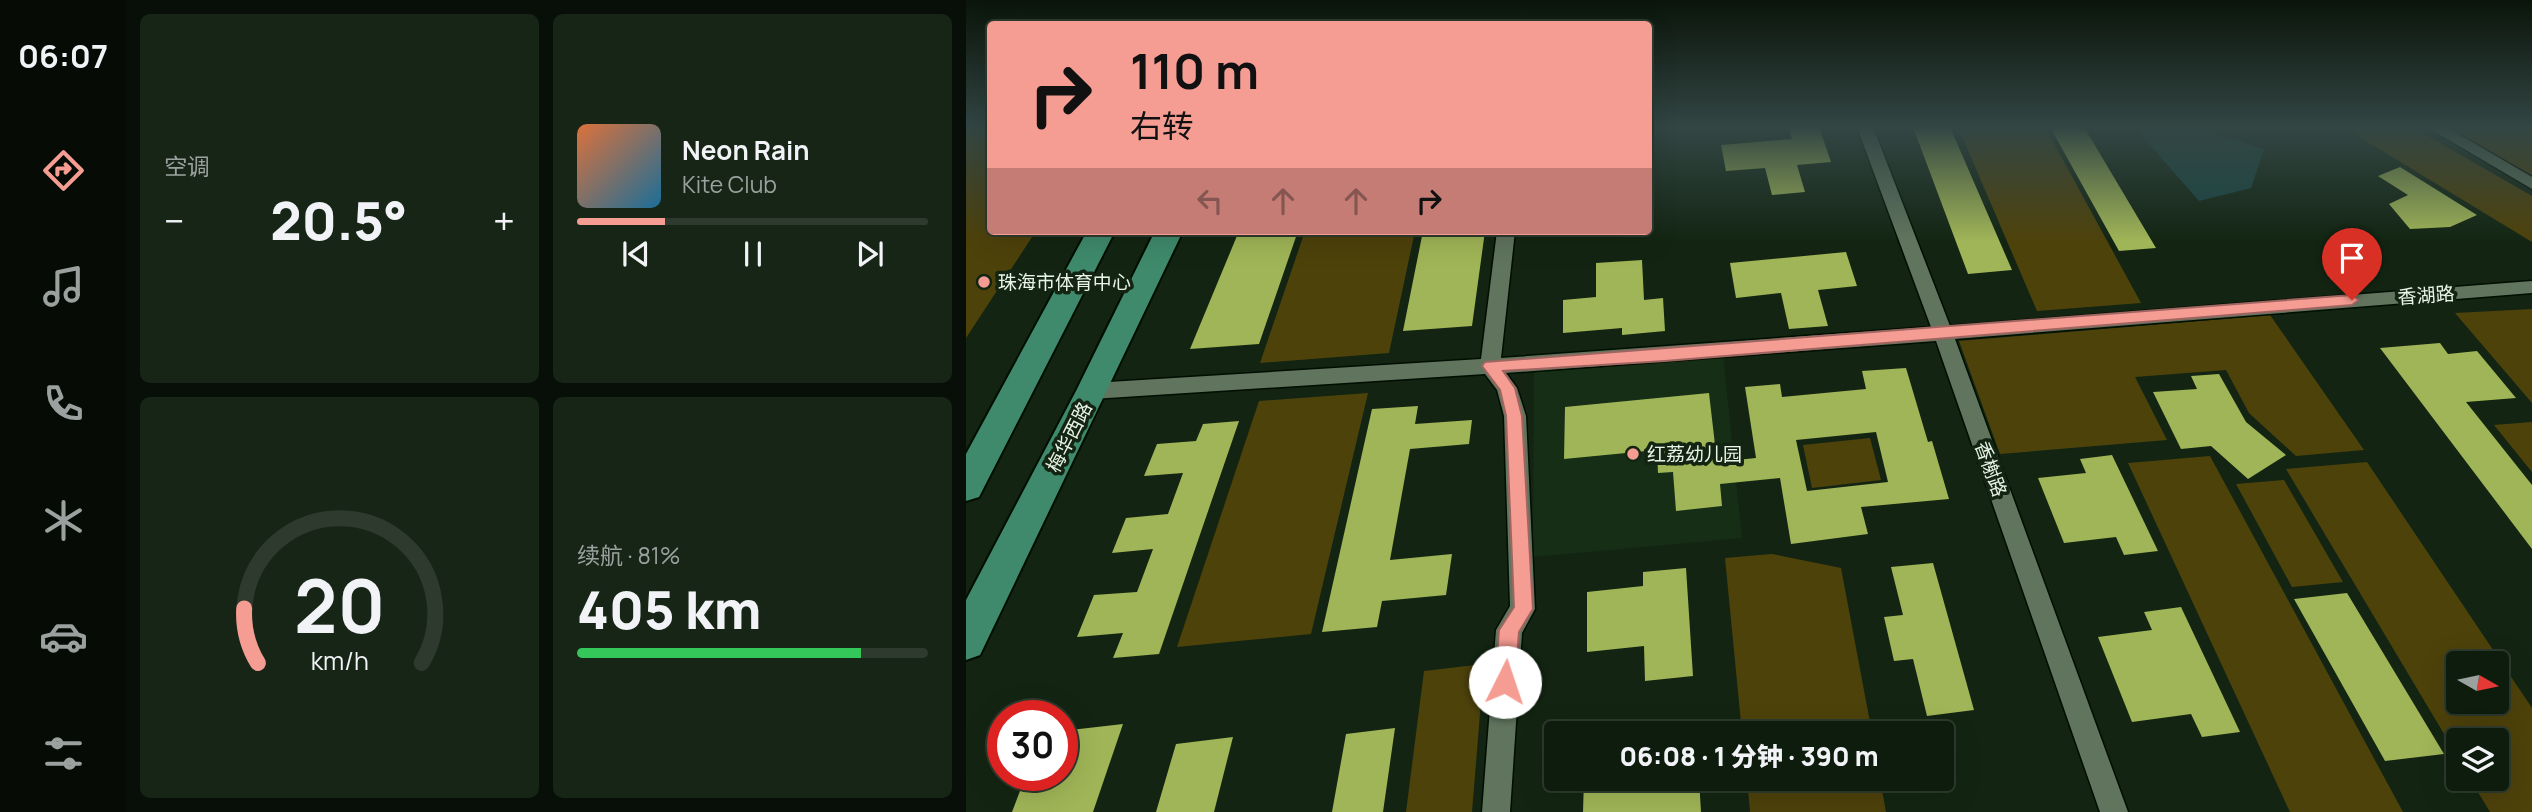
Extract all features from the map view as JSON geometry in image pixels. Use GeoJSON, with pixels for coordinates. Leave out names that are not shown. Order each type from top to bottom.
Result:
{"type":"FeatureCollection","features":[{"type":"Feature","properties":{"kind":"main road"},"geometry":{"type":"LineString","coordinates":[[966,486],[1012,405],[1099,235]]}},
{"type":"Feature","properties":{"kind":"main road","name":"梅华西路"},"geometry":{"type":"LineString","coordinates":[[966,641],[1167,235]]}},
{"type":"Feature","properties":{"kind":"street","name":"香榭路"},"geometry":{"type":"LineString","coordinates":[[1879,165],[1943,333],[2114,812]]}},
{"type":"Feature","properties":{"kind":"street"},"geometry":{"type":"LineString","coordinates":[[2499,165],[2532,184]]}},
{"type":"Feature","properties":{"kind":"street"},"geometry":{"type":"LineString","coordinates":[[1496,812],[1509,630],[1523,609],[1514,416],[1507,388],[1490,366],[1506,235]]}},
{"type":"Feature","properties":{"kind":"street","name":"香湖路"},"geometry":{"type":"LineString","coordinates":[[1092,391],[1490,366],[2532,287]]}},
{"type":"Feature","properties":{"kind":"shaded area","name":"珠海市体育中心"},"geometry":{"type":"Polygon","coordinates":[[[966,165],[987,165],[987,235],[1033,235],[966,338],[966,165]]]}},
{"type":"Feature","properties":{"kind":"shaded area"},"geometry":{"type":"Polygon","coordinates":[[[1974,165],[2066,165],[2141,303],[2037,311],[1974,165]]]}},
{"type":"Feature","properties":{"kind":"shaded area"},"geometry":{"type":"Polygon","coordinates":[[[2405,165],[2478,165],[2532,196],[2532,242],[2405,165]]]}},
{"type":"Feature","properties":{"kind":"shaded area"},"geometry":{"type":"Polygon","coordinates":[[[2499,165],[2532,165],[2532,184],[2499,165]]]}},
{"type":"Feature","properties":{"kind":"shaded area"},"geometry":{"type":"Polygon","coordinates":[[[1304,235],[1414,235],[1389,353],[1260,363],[1304,235]]]}},
{"type":"Feature","properties":{"kind":"shaded area"},"geometry":{"type":"Polygon","coordinates":[[[2532,309],[2532,403],[2455,313],[2532,309]]]}},
{"type":"Feature","properties":{"kind":"shaded area"},"geometry":{"type":"Polygon","coordinates":[[[2270,315],[2364,450],[2296,456],[2249,413],[2226,370],[2135,377],[2167,440],[2000,454],[1959,341],[2270,315]]]}},
{"type":"Feature","properties":{"kind":"shaded area","name":"红荔幼儿园"},"geometry":{"type":"Polygon","coordinates":[[[1723,355],[1742,538],[1533,557],[1534,370],[1723,355]]]}},
{"type":"Feature","properties":{"kind":"shaded area"},"geometry":{"type":"Polygon","coordinates":[[[1368,393],[1311,634],[1177,647],[1259,401],[1368,393]]]}},
{"type":"Feature","properties":{"kind":"shaded area"},"geometry":{"type":"Polygon","coordinates":[[[2532,422],[2532,472],[2494,425],[2532,422]]]}},
{"type":"Feature","properties":{"kind":"shaded area"},"geometry":{"type":"Polygon","coordinates":[[[1870,438],[1881,480],[1812,488],[1803,445],[1870,438]]]}},
{"type":"Feature","properties":{"kind":"shaded area"},"geometry":{"type":"Polygon","coordinates":[[[2210,456],[2403,812],[2290,812],[2128,463],[2210,456]]]}},
{"type":"Feature","properties":{"kind":"shaded area"},"geometry":{"type":"Polygon","coordinates":[[[2367,462],[2494,651],[2446,651],[2446,714],[2510,714],[2510,675],[2532,708],[2532,812],[2490,812],[2477,791],[2509,791],[2509,728],[2446,728],[2446,737],[2286,469],[2367,462]]]}},
{"type":"Feature","properties":{"kind":"shaded area"},"geometry":{"type":"Polygon","coordinates":[[[2284,480],[2343,582],[2292,587],[2236,484],[2284,480]]]}},
{"type":"Feature","properties":{"kind":"shaded area"},"geometry":{"type":"Polygon","coordinates":[[[1772,554],[1841,568],[1870,721],[1741,721],[1725,558],[1772,554]]]}},
{"type":"Feature","properties":{"kind":"shaded area"},"geometry":{"type":"Polygon","coordinates":[[[1484,664],[1472,812],[1406,812],[1424,671],[1484,664]]]}},
{"type":"Feature","properties":{"kind":"shaded area"},"geometry":{"type":"Polygon","coordinates":[[[1748,791],[1882,791],[1886,812],[1750,812],[1748,791]]]}},
{"type":"Feature","properties":{"kind":"water"},"geometry":{"type":"Polygon","coordinates":[[[2167,165],[2259,165],[2251,188],[2199,201],[2167,165]]]}},
{"type":"Feature","properties":{"kind":"building"},"geometry":{"type":"Polygon","coordinates":[[[1725,165],[1798,165],[1805,192],[1772,195],[1765,168],[1726,171],[1725,165]]]}},
{"type":"Feature","properties":{"kind":"building"},"geometry":{"type":"Polygon","coordinates":[[[1927,165],[1966,165],[2012,270],[1968,274],[1927,165]]]}},
{"type":"Feature","properties":{"kind":"building"},"geometry":{"type":"Polygon","coordinates":[[[2071,165],[2107,165],[2156,248],[2119,251],[2071,165]]]}},
{"type":"Feature","properties":{"kind":"building"},"geometry":{"type":"Polygon","coordinates":[[[2400,167],[2477,215],[2450,227],[2410,229],[2389,204],[2408,195],[2378,176],[2400,167]]]}},
{"type":"Feature","properties":{"kind":"building"},"geometry":{"type":"Polygon","coordinates":[[[1237,235],[1297,235],[1259,344],[1190,349],[1237,235]]]}},
{"type":"Feature","properties":{"kind":"building"},"geometry":{"type":"Polygon","coordinates":[[[1422,235],[1484,235],[1472,326],[1403,331],[1422,235]]]}},
{"type":"Feature","properties":{"kind":"building"},"geometry":{"type":"Polygon","coordinates":[[[1846,252],[1857,286],[1818,290],[1828,326],[1789,329],[1781,293],[1736,298],[1730,263],[1846,252]]]}},
{"type":"Feature","properties":{"kind":"building"},"geometry":{"type":"Polygon","coordinates":[[[1642,260],[1644,300],[1663,298],[1665,331],[1622,335],[1622,328],[1563,333],[1563,300],[1596,297],[1596,263],[1642,260]]]}},
{"type":"Feature","properties":{"kind":"building"},"geometry":{"type":"Polygon","coordinates":[[[2440,343],[2448,354],[2477,351],[2516,398],[2466,402],[2532,485],[2532,549],[2380,348],[2440,343]]]}},
{"type":"Feature","properties":{"kind":"building"},"geometry":{"type":"Polygon","coordinates":[[[1906,368],[1928,442],[1932,441],[1949,499],[1861,507],[1868,534],[1791,544],[1780,478],[1720,484],[1722,506],[1676,511],[1673,472],[1658,473],[1657,450],[1564,459],[1565,407],[1709,393],[1717,462],[1756,458],[1745,387],[1780,384],[1782,397],[1866,389],[1862,371],[1906,368]],[[1876,432],[1796,440],[1807,491],[1888,482],[1876,432]]]}},
{"type":"Feature","properties":{"kind":"building"},"geometry":{"type":"Polygon","coordinates":[[[2219,374],[2246,422],[2286,455],[2248,479],[2211,446],[2181,449],[2153,392],[2197,389],[2191,376],[2219,374]]]}},
{"type":"Feature","properties":{"kind":"building"},"geometry":{"type":"Polygon","coordinates":[[[1418,406],[1415,424],[1472,420],[1469,444],[1410,449],[1390,560],[1452,554],[1446,595],[1382,601],[1377,627],[1322,632],[1372,409],[1418,406]]]}},
{"type":"Feature","properties":{"kind":"building"},"geometry":{"type":"Polygon","coordinates":[[[1239,421],[1159,654],[1113,658],[1123,633],[1077,637],[1094,595],[1137,592],[1153,549],[1112,553],[1126,518],[1168,514],[1183,473],[1144,476],[1157,444],[1196,441],[1203,424],[1239,421]]]}},
{"type":"Feature","properties":{"kind":"building"},"geometry":{"type":"Polygon","coordinates":[[[2112,455],[2158,551],[2124,555],[2116,537],[2064,543],[2038,478],[2086,473],[2080,459],[2112,455]]]}},
{"type":"Feature","properties":{"kind":"building"},"geometry":{"type":"Polygon","coordinates":[[[1933,563],[1974,710],[1927,716],[1913,659],[1894,661],[1884,617],[1903,615],[1891,567],[1933,563]]]}},
{"type":"Feature","properties":{"kind":"building"},"geometry":{"type":"Polygon","coordinates":[[[1686,568],[1693,676],[1645,681],[1644,646],[1587,652],[1587,592],[1643,586],[1643,572],[1686,568]]]}},
{"type":"Feature","properties":{"kind":"building"},"geometry":{"type":"Polygon","coordinates":[[[2347,593],[2444,754],[2385,761],[2294,599],[2347,593]]]}},
{"type":"Feature","properties":{"kind":"building"},"geometry":{"type":"Polygon","coordinates":[[[2181,607],[2240,732],[2202,737],[2191,714],[2132,722],[2098,637],[2152,630],[2144,612],[2181,607]]]}},
{"type":"Feature","properties":{"kind":"building"},"geometry":{"type":"Polygon","coordinates":[[[1123,724],[1093,812],[1012,812],[1020,791],[1078,791],[1078,729],[1123,724]]]}},
{"type":"Feature","properties":{"kind":"building"},"geometry":{"type":"Polygon","coordinates":[[[1395,728],[1383,812],[1332,812],[1346,734],[1395,728]]]}},
{"type":"Feature","properties":{"kind":"building"},"geometry":{"type":"Polygon","coordinates":[[[1233,737],[1214,812],[1156,812],[1176,744],[1233,737]]]}},
{"type":"Feature","properties":{"kind":"building"},"geometry":{"type":"Polygon","coordinates":[[[1584,791],[1700,791],[1701,812],[1583,812],[1584,791]]]}},
{"type":"Feature","properties":{"kind":"place","name":"珠海市体育中心"},"geometry":{"type":"Point","coordinates":[984,282]}},
{"type":"Feature","properties":{"kind":"place","name":"红荔幼儿园"},"geometry":{"type":"Point","coordinates":[1633,454]}},
{"type":"Feature","properties":{"kind":"route"},"geometry":{"type":"LineString","coordinates":[[1505,682],[1509,630],[1523,609],[1514,416],[1507,388],[1501,376],[1490,366],[1665,355],[2352,300]]}}]}
